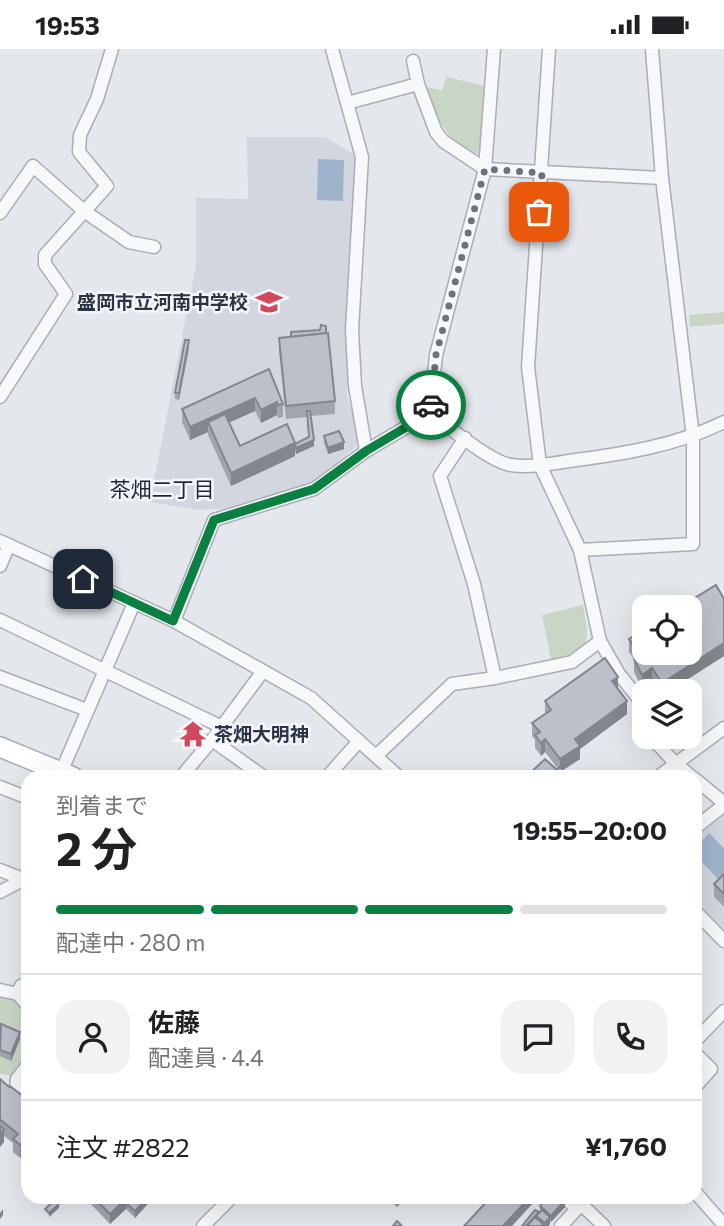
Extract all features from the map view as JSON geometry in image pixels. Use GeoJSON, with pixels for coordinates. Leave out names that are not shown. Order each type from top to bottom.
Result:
{"type":"FeatureCollection","features":[{"type":"Feature","properties":{"kind":"street"},"geometry":{"type":"LineString","coordinates":[[2,391],[66,294],[45,264],[45,255],[107,186],[79,152],[80,135],[97,99],[112,49]]}},
{"type":"Feature","properties":{"kind":"street"},"geometry":{"type":"LineString","coordinates":[[332,49],[362,156],[352,330],[355,386],[366,451]]}},
{"type":"Feature","properties":{"kind":"street"},"geometry":{"type":"LineString","coordinates":[[430,413],[436,355],[485,169],[494,49]]}},
{"type":"Feature","properties":{"kind":"street"},"geometry":{"type":"LineString","coordinates":[[550,49],[528,367],[540,465],[580,550],[600,641],[632,690]]}},
{"type":"Feature","properties":{"kind":"street"},"geometry":{"type":"LineString","coordinates":[[580,550],[693,544],[693,437],[662,178],[652,49]]}},
{"type":"Feature","properties":{"kind":"street"},"geometry":{"type":"LineString","coordinates":[[413,61],[418,84],[436,132],[443,141],[485,169],[662,178]]}},
{"type":"Feature","properties":{"kind":"street"},"geometry":{"type":"LineString","coordinates":[[347,103],[418,84]]}},
{"type":"Feature","properties":{"kind":"street"},"geometry":{"type":"LineString","coordinates":[[0,213],[33,166],[84,211],[128,242],[154,247]]}},
{"type":"Feature","properties":{"kind":"street"},"geometry":{"type":"LineString","coordinates":[[173,621],[214,520],[314,489],[366,451],[430,413]]}},
{"type":"Feature","properties":{"kind":"street"},"geometry":{"type":"LineString","coordinates":[[430,413],[488,454],[509,465],[540,465],[613,456],[693,437],[724,422]]}},
{"type":"Feature","properties":{"kind":"street"},"geometry":{"type":"LineString","coordinates":[[465,438],[440,477],[474,584],[495,678]]}},
{"type":"Feature","properties":{"kind":"street"},"geometry":{"type":"LineString","coordinates":[[0,566],[4,543],[173,621],[311,698],[391,770]]}},
{"type":"Feature","properties":{"kind":"street"},"geometry":{"type":"LineString","coordinates":[[67,770],[87,710],[134,603]]}},
{"type":"Feature","properties":{"kind":"street"},"geometry":{"type":"LineString","coordinates":[[0,620],[222,727]]}},
{"type":"Feature","properties":{"kind":"street"},"geometry":{"type":"LineString","coordinates":[[376,756],[452,684],[495,678],[572,661],[600,641]]}},
{"type":"Feature","properties":{"kind":"street"},"geometry":{"type":"LineString","coordinates":[[187,770],[263,671]]}},
{"type":"Feature","properties":{"kind":"street"},"geometry":{"type":"LineString","coordinates":[[0,677],[87,710]]}},
{"type":"Feature","properties":{"kind":"street"},"geometry":{"type":"LineString","coordinates":[[668,770],[724,728]]}},
{"type":"Feature","properties":{"kind":"street"},"geometry":{"type":"LineString","coordinates":[[212,740],[254,770]]}},
{"type":"Feature","properties":{"kind":"street"},"geometry":{"type":"LineString","coordinates":[[333,770],[359,741]]}},
{"type":"Feature","properties":{"kind":"street"},"geometry":{"type":"LineString","coordinates":[[0,747],[53,770]]}},
{"type":"Feature","properties":{"kind":"street"},"geometry":{"type":"LineString","coordinates":[[662,749],[684,770]]}},
{"type":"Feature","properties":{"kind":"street"},"geometry":{"type":"LineString","coordinates":[[702,785],[724,804],[702,822]]}},
{"type":"Feature","properties":{"kind":"street"},"geometry":{"type":"LineString","coordinates":[[0,787],[21,795]]}},
{"type":"Feature","properties":{"kind":"street"},"geometry":{"type":"LineString","coordinates":[[0,870],[21,876]]}},
{"type":"Feature","properties":{"kind":"street"},"geometry":{"type":"LineString","coordinates":[[0,892],[21,881]]}},
{"type":"Feature","properties":{"kind":"street"},"geometry":{"type":"LineString","coordinates":[[702,918],[724,941]]}},
{"type":"Feature","properties":{"kind":"street"},"geometry":{"type":"LineString","coordinates":[[18,994],[21,986]]}},
{"type":"Feature","properties":{"kind":"street"},"geometry":{"type":"LineString","coordinates":[[0,990],[18,994],[21,998]]}},
{"type":"Feature","properties":{"kind":"street"},"geometry":{"type":"LineString","coordinates":[[702,1034],[724,1011]]}},
{"type":"Feature","properties":{"kind":"street"},"geometry":{"type":"LineString","coordinates":[[702,1060],[711,1069],[702,1079]]}},
{"type":"Feature","properties":{"kind":"street"},"geometry":{"type":"LineString","coordinates":[[21,1074],[17,1079],[16,1089],[21,1093]]}},
{"type":"Feature","properties":{"kind":"street"},"geometry":{"type":"LineString","coordinates":[[702,1200],[724,1225]]}},
{"type":"Feature","properties":{"kind":"street"},"geometry":{"type":"LineString","coordinates":[[204,1226],[225,1204]]}},
{"type":"Feature","properties":{"kind":"street"},"geometry":{"type":"LineString","coordinates":[[561,1226],[581,1204]]}},
{"type":"Feature","properties":{"kind":"street"},"geometry":{"type":"LineString","coordinates":[[583,1204],[604,1226]]}},
{"type":"Feature","properties":{"kind":"shaded area","name":"盛岡市立河南中学校"},"geometry":{"type":"Polygon","coordinates":[[[247,137],[325,137],[356,155],[347,396],[361,442],[316,482],[235,508],[199,510],[150,502],[196,265],[196,198],[248,199],[247,137]]]}},
{"type":"Feature","properties":{"kind":"shaded area"},"geometry":{"type":"Polygon","coordinates":[[[724,813],[724,930],[702,909],[702,830],[724,813]]]}},
{"type":"Feature","properties":{"kind":"green space"},"geometry":{"type":"Polygon","coordinates":[[[447,77],[485,86],[480,154],[468,150],[451,137],[434,109],[425,87],[442,90],[447,77]]]}},
{"type":"Feature","properties":{"kind":"green space"},"geometry":{"type":"Polygon","coordinates":[[[724,312],[724,324],[690,327],[689,315],[724,312]]]}},
{"type":"Feature","properties":{"kind":"green space"},"geometry":{"type":"Polygon","coordinates":[[[583,605],[587,637],[582,649],[551,660],[542,615],[583,605]]]}},
{"type":"Feature","properties":{"kind":"green space"},"geometry":{"type":"Polygon","coordinates":[[[0,994],[8,995],[21,1007],[21,1064],[14,1076],[0,1074],[0,994]]]}},
{"type":"Feature","properties":{"kind":"water"},"geometry":{"type":"Polygon","coordinates":[[[318,159],[344,160],[343,201],[317,200],[318,159]]]}},
{"type":"Feature","properties":{"kind":"water"},"geometry":{"type":"Polygon","coordinates":[[[709,833],[724,848],[724,875],[719,880],[702,862],[702,840],[709,833]]]}},
{"type":"Feature","properties":{"kind":"building"},"geometry":{"type":"Polygon","coordinates":[[[321,325],[326,326],[326,333],[291,337],[291,332],[320,330],[321,325]]]}},
{"type":"Feature","properties":{"kind":"building"},"geometry":{"type":"Polygon","coordinates":[[[328,333],[335,401],[286,406],[279,338],[328,333]]]}},
{"type":"Feature","properties":{"kind":"building"},"geometry":{"type":"Polygon","coordinates":[[[185,340],[189,340],[179,393],[175,393],[185,340]]]}},
{"type":"Feature","properties":{"kind":"building"},"geometry":{"type":"Polygon","coordinates":[[[269,369],[283,404],[278,405],[277,402],[261,410],[255,398],[190,427],[182,409],[269,369]]]}},
{"type":"Feature","properties":{"kind":"building"},"geometry":{"type":"Polygon","coordinates":[[[307,411],[310,411],[314,440],[296,448],[295,444],[309,437],[307,411]]]}},
{"type":"Feature","properties":{"kind":"building"},"geometry":{"type":"Polygon","coordinates":[[[225,414],[240,446],[287,424],[295,443],[231,473],[208,422],[225,414]]]}},
{"type":"Feature","properties":{"kind":"building"},"geometry":{"type":"Polygon","coordinates":[[[339,431],[344,442],[328,448],[324,436],[339,431]]]}},
{"type":"Feature","properties":{"kind":"building"},"geometry":{"type":"Polygon","coordinates":[[[716,585],[724,599],[724,643],[702,657],[702,595],[700,595],[716,585]]]}},
{"type":"Feature","properties":{"kind":"building"},"geometry":{"type":"Polygon","coordinates":[[[605,658],[618,677],[612,681],[627,701],[575,739],[580,746],[560,759],[545,739],[541,743],[535,735],[540,732],[532,723],[551,710],[545,701],[605,658]]]}},
{"type":"Feature","properties":{"kind":"building"},"geometry":{"type":"Polygon","coordinates":[[[637,665],[690,665],[668,679],[659,679],[652,668],[642,675],[637,665]]]}},
{"type":"Feature","properties":{"kind":"building"},"geometry":{"type":"Polygon","coordinates":[[[545,759],[557,770],[533,770],[545,759]]]}},
{"type":"Feature","properties":{"kind":"building"},"geometry":{"type":"Polygon","coordinates":[[[724,874],[724,894],[714,884],[724,874]]]}},
{"type":"Feature","properties":{"kind":"building"},"geometry":{"type":"Polygon","coordinates":[[[1,1024],[20,1032],[11,1054],[0,1050],[1,1024]]]}},
{"type":"Feature","properties":{"kind":"building"},"geometry":{"type":"Polygon","coordinates":[[[0,1079],[21,1095],[20,1145],[13,1139],[18,1134],[0,1121],[0,1079]]]}},
{"type":"Feature","properties":{"kind":"building"},"geometry":{"type":"Polygon","coordinates":[[[51,1204],[59,1204],[49,1213],[45,1209],[51,1204]]]}},
{"type":"Feature","properties":{"kind":"building"},"geometry":{"type":"Polygon","coordinates":[[[100,1204],[121,1204],[110,1214],[100,1204]]]}},
{"type":"Feature","properties":{"kind":"building"},"geometry":{"type":"Polygon","coordinates":[[[127,1204],[142,1204],[135,1211],[127,1204]]]}},
{"type":"Feature","properties":{"kind":"building"},"geometry":{"type":"Polygon","coordinates":[[[484,1204],[523,1204],[503,1226],[464,1226],[484,1204]]]}},
{"type":"Feature","properties":{"kind":"building"},"geometry":{"type":"Polygon","coordinates":[[[541,1204],[562,1204],[551,1216],[540,1206],[541,1204]]]}},
{"type":"Feature","properties":{"kind":"building"},"geometry":{"type":"Polygon","coordinates":[[[535,1210],[539,1212],[526,1226],[522,1226],[535,1210]]]}},
{"type":"Feature","properties":{"kind":"building"},"geometry":{"type":"Polygon","coordinates":[[[542,1210],[550,1217],[545,1223],[536,1216],[542,1210]]]}},
{"type":"Feature","properties":{"kind":"building"},"geometry":{"type":"Polygon","coordinates":[[[535,1217],[544,1225],[527,1226],[535,1217]]]}},
{"type":"Feature","properties":{"kind":"way so far"},"geometry":{"type":"LineString","coordinates":[[431,405],[436,355],[485,169],[542,173],[539,212]]}},
{"type":"Feature","properties":{"kind":"place","name":"盛岡市立河南中学校"},"geometry":{"type":"Point","coordinates":[269,302]}},
{"type":"Feature","properties":{"kind":"place","name":"茶畑大明神"},"geometry":{"type":"Point","coordinates":[193,734]}},
{"type":"Feature","properties":{"kind":"district","name":"茶畑二丁目"},"geometry":{"type":"Point","coordinates":[162,490]}},
{"type":"Feature","properties":{"kind":"route"},"geometry":{"type":"LineString","coordinates":[[83,579],[173,621],[214,520],[314,489],[366,451],[430,413],[431,405]]}}]}
